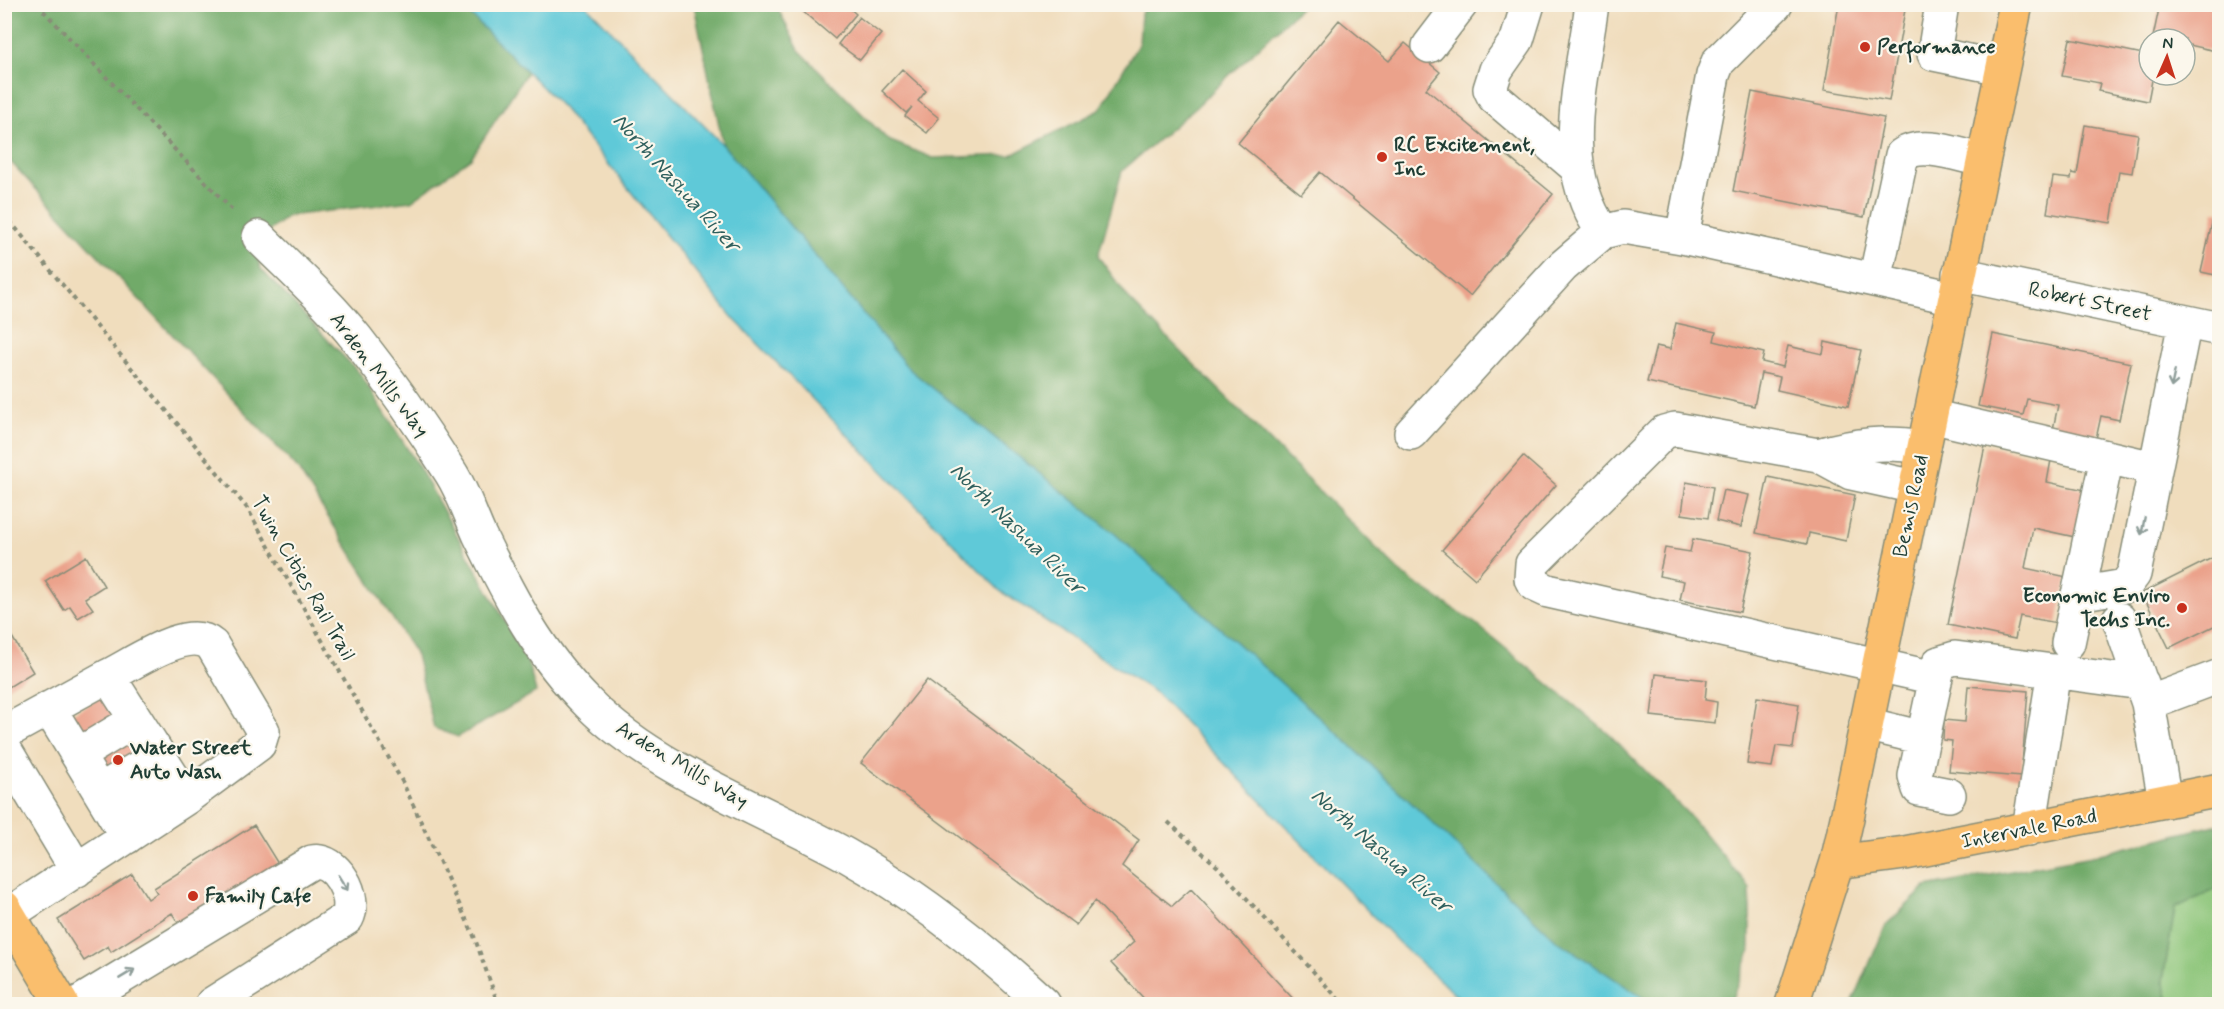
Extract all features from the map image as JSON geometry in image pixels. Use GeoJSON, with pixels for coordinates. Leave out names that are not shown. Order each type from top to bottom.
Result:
{"type":"FeatureCollection","features":[{"type":"Feature","properties":{"kind":"main road","name":"Bemis Road"},"geometry":{"type":"LineString","coordinates":[[1795,994],[1836,862],[2016,4]]}},
{"type":"Feature","properties":{"kind":"main road","name":"Intervale Road"},"geometry":{"type":"LineString","coordinates":[[1836,862],[1905,853],[2220,790]]}},
{"type":"Feature","properties":{"kind":"main road"},"geometry":{"type":"LineString","coordinates":[[9,923],[62,1005]]}},
{"type":"Feature","properties":{"kind":"street"},"geometry":{"type":"LineString","coordinates":[[1429,46],[1461,4]]}},
{"type":"Feature","properties":{"kind":"street"},"geometry":{"type":"LineString","coordinates":[[1528,4],[1517,40],[1496,70],[1490,89],[1494,97],[1576,167]]}},
{"type":"Feature","properties":{"kind":"street"},"geometry":{"type":"LineString","coordinates":[[1411,433],[1563,266],[1603,232],[1581,194],[1574,142],[1592,4]]}},
{"type":"Feature","properties":{"kind":"street"},"geometry":{"type":"LineString","coordinates":[[1682,237],[1713,75],[1718,62],[1776,4]]}},
{"type":"Feature","properties":{"kind":"street"},"geometry":{"type":"LineString","coordinates":[[1942,4],[1934,54],[2002,68]]}},
{"type":"Feature","properties":{"kind":"street"},"geometry":{"type":"LineString","coordinates":[[1875,280],[1902,155],[1908,150],[1928,149],[1983,160]]}},
{"type":"Feature","properties":{"kind":"street","name":"Robert Street"},"geometry":{"type":"LineString","coordinates":[[1603,232],[1623,227],[1682,237],[1875,280],[1957,286],[2185,322],[2220,330]]}},
{"type":"Feature","properties":{"kind":"street","name":"Arden Mills Way"},"geometry":{"type":"LineString","coordinates":[[259,237],[310,287],[356,338],[403,404],[453,476],[503,583],[529,628],[560,672],[590,705],[629,738],[881,876],[983,951],[1044,1005]]}},
{"type":"Feature","properties":{"kind":"street"},"geometry":{"type":"LineString","coordinates":[[2078,594],[2115,590],[2131,581],[2185,322]]}},
{"type":"Feature","properties":{"kind":"street"},"geometry":{"type":"LineString","coordinates":[[1915,488],[1851,473],[1818,455],[1687,429],[1665,432],[1532,564],[1531,579],[1535,585],[1548,591],[1877,667],[1935,678]]}},
{"type":"Feature","properties":{"kind":"street"},"geometry":{"type":"LineString","coordinates":[[1818,455],[1927,431],[2106,457],[2154,468]]}},
{"type":"Feature","properties":{"kind":"street"},"geometry":{"type":"LineString","coordinates":[[2029,829],[2061,657],[2078,594],[2106,457]]}},
{"type":"Feature","properties":{"kind":"street"},"geometry":{"type":"LineString","coordinates":[[2119,619],[2145,693],[2165,801]]}},
{"type":"Feature","properties":{"kind":"street"},"geometry":{"type":"LineString","coordinates":[[9,923],[77,870],[114,815],[173,777],[259,744],[263,730],[212,645],[200,637],[182,639],[123,700],[72,746]]}},
{"type":"Feature","properties":{"kind":"street"},"geometry":{"type":"LineString","coordinates":[[1949,795],[1919,789],[1915,776],[1939,663],[1955,657],[2061,657],[2145,693],[2220,676]]}},
{"type":"Feature","properties":{"kind":"street"},"geometry":{"type":"LineString","coordinates":[[4,732],[50,708],[123,700]]}},
{"type":"Feature","properties":{"kind":"street"},"geometry":{"type":"LineString","coordinates":[[123,700],[173,777]]}},
{"type":"Feature","properties":{"kind":"street"},"geometry":{"type":"LineString","coordinates":[[50,708],[114,815]]}},
{"type":"Feature","properties":{"kind":"street"},"geometry":{"type":"LineString","coordinates":[[1866,724],[1923,738]]}},
{"type":"Feature","properties":{"kind":"street"},"geometry":{"type":"LineString","coordinates":[[4,748],[77,870]]}},
{"type":"Feature","properties":{"kind":"street"},"geometry":{"type":"LineString","coordinates":[[114,815],[173,777]]}},
{"type":"Feature","properties":{"kind":"street"},"geometry":{"type":"LineString","coordinates":[[77,1005],[312,862],[329,864],[348,891],[351,905],[347,918],[212,1005]]}},
{"type":"Feature","properties":{"kind":"path"},"geometry":{"type":"LineString","coordinates":[[37,4],[259,237]]}},
{"type":"Feature","properties":{"kind":"path","name":"Twin Cities Rail Trail"},"geometry":{"type":"LineString","coordinates":[[4,214],[247,508],[404,783],[474,936],[498,1005]]}},
{"type":"Feature","properties":{"kind":"path"},"geometry":{"type":"LineString","coordinates":[[1168,822],[1218,867],[1343,1005]]}},
{"type":"Feature","properties":{"kind":"green space"},"geometry":{"type":"Polygon","coordinates":[[[5,5],[461,5],[527,72],[471,158],[411,201],[288,216],[253,244],[261,269],[361,375],[420,469],[527,660],[536,692],[458,737],[434,728],[416,655],[297,468],[5,156],[5,5]]]}},
{"type":"Feature","properties":{"kind":"green space"},"geometry":{"type":"Polygon","coordinates":[[[694,5],[776,5],[799,50],[888,140],[933,158],[1011,155],[1100,110],[1139,43],[1141,14],[1147,5],[1303,5],[1196,107],[1122,171],[1098,256],[1128,298],[1403,575],[1475,623],[1610,735],[1687,813],[1750,888],[1750,951],[1730,1004],[1652,1004],[1556,940],[1348,743],[1115,534],[909,369],[723,145],[694,5]]]}},
{"type":"Feature","properties":{"kind":"green space"},"geometry":{"type":"Polygon","coordinates":[[[2219,824],[2219,888],[2175,908],[2163,980],[2170,1004],[1852,1004],[1886,925],[1926,887],[2092,856],[2219,824]]]}},
{"type":"Feature","properties":{"kind":"green space"},"geometry":{"type":"Polygon","coordinates":[[[2219,888],[2219,1004],[2170,1004],[2163,980],[2175,907],[2219,888]]]}},
{"type":"Feature","properties":{"kind":"water","name":"North Nashua River"},"geometry":{"type":"Polygon","coordinates":[[[461,5],[586,5],[723,145],[909,369],[1115,534],[1348,743],[1556,940],[1652,1004],[1466,1004],[1403,947],[1156,693],[1000,591],[734,319],[563,108],[461,5]]]}},
{"type":"Feature","properties":{"kind":"building"},"geometry":{"type":"Polygon","coordinates":[[[794,4],[845,4],[856,14],[835,39],[794,4]]]}},
{"type":"Feature","properties":{"kind":"building","name":"Performance"},"geometry":{"type":"Polygon","coordinates":[[[1839,4],[1906,4],[1889,101],[1824,90],[1839,4]]]}},
{"type":"Feature","properties":{"kind":"building"},"geometry":{"type":"Polygon","coordinates":[[[2160,4],[2220,4],[2220,52],[2197,47],[2197,27],[2155,27],[2160,4]]]}},
{"type":"Feature","properties":{"kind":"building"},"geometry":{"type":"Polygon","coordinates":[[[859,17],[881,34],[860,60],[838,44],[859,17]]]}},
{"type":"Feature","properties":{"kind":"building","name":"RC Excitement, Inc"},"geometry":{"type":"Polygon","coordinates":[[[1339,20],[1389,61],[1405,43],[1440,72],[1426,89],[1553,194],[1470,296],[1320,172],[1301,194],[1238,143],[1339,20]]]}},
{"type":"Feature","properties":{"kind":"building"},"geometry":{"type":"Polygon","coordinates":[[[2070,39],[2137,53],[2137,87],[2151,87],[2148,101],[2098,91],[2100,83],[2062,76],[2070,39]]]}},
{"type":"Feature","properties":{"kind":"building"},"geometry":{"type":"Polygon","coordinates":[[[902,69],[926,91],[918,101],[939,118],[927,133],[905,116],[912,107],[906,113],[882,91],[902,69]]]}},
{"type":"Feature","properties":{"kind":"building"},"geometry":{"type":"Polygon","coordinates":[[[1752,92],[1884,118],[1864,217],[1733,191],[1752,92]]]}},
{"type":"Feature","properties":{"kind":"building"},"geometry":{"type":"Polygon","coordinates":[[[2085,125],[2138,134],[2132,173],[2119,171],[2111,223],[2047,213],[2053,177],[2071,179],[2072,173],[2077,174],[2085,125]]]}},
{"type":"Feature","properties":{"kind":"building"},"geometry":{"type":"Polygon","coordinates":[[[2215,210],[2220,211],[2220,276],[2201,272],[2215,210]]]}},
{"type":"Feature","properties":{"kind":"building"},"geometry":{"type":"Polygon","coordinates":[[[1676,323],[1716,332],[1714,341],[1764,353],[1762,362],[1783,367],[1788,346],[1823,354],[1825,342],[1861,350],[1848,406],[1777,390],[1780,377],[1761,373],[1754,406],[1647,382],[1656,346],[1670,349],[1676,323]]]}},
{"type":"Feature","properties":{"kind":"building"},"geometry":{"type":"Polygon","coordinates":[[[1993,334],[2131,363],[2119,420],[2101,416],[2094,448],[2051,439],[2058,405],[2027,399],[2023,415],[1978,406],[1993,334]]]}},
{"type":"Feature","properties":{"kind":"building"},"geometry":{"type":"Polygon","coordinates":[[[2218,439],[2220,439],[2220,461],[2214,460],[2218,439]]]}},
{"type":"Feature","properties":{"kind":"building"},"geometry":{"type":"Polygon","coordinates":[[[1985,446],[2051,460],[2047,482],[2085,490],[2075,537],[2033,528],[2025,568],[2067,577],[2057,623],[2020,616],[2015,639],[1948,625],[1985,446]]]}},
{"type":"Feature","properties":{"kind":"building"},"geometry":{"type":"Polygon","coordinates":[[[1523,456],[1556,485],[1475,579],[1442,550],[1523,456]]]}},
{"type":"Feature","properties":{"kind":"building"},"geometry":{"type":"Polygon","coordinates":[[[1768,477],[1855,495],[1846,541],[1809,533],[1807,544],[1756,533],[1768,477]]]}},
{"type":"Feature","properties":{"kind":"building"},"geometry":{"type":"Polygon","coordinates":[[[1686,482],[1713,487],[1708,518],[1682,514],[1686,482]]]}},
{"type":"Feature","properties":{"kind":"building"},"geometry":{"type":"Polygon","coordinates":[[[1723,490],[1749,495],[1741,527],[1716,521],[1723,490]]]}},
{"type":"Feature","properties":{"kind":"building"},"geometry":{"type":"Polygon","coordinates":[[[1693,539],[1753,551],[1740,612],[1680,600],[1684,581],[1659,576],[1665,548],[1690,552],[1693,539]]]}},
{"type":"Feature","properties":{"kind":"building"},"geometry":{"type":"Polygon","coordinates":[[[2220,554],[2220,623],[2169,648],[2142,593],[2220,554]]]}},
{"type":"Feature","properties":{"kind":"building"},"geometry":{"type":"Polygon","coordinates":[[[86,556],[104,586],[85,598],[93,609],[78,618],[70,606],[64,610],[45,581],[86,556]]]}},
{"type":"Feature","properties":{"kind":"building"},"geometry":{"type":"Polygon","coordinates":[[[12,637],[33,672],[4,690],[4,641],[12,637]]]}},
{"type":"Feature","properties":{"kind":"building"},"geometry":{"type":"Polygon","coordinates":[[[1656,674],[1707,680],[1705,700],[1717,702],[1715,723],[1651,716],[1656,674]]]}},
{"type":"Feature","properties":{"kind":"building"},"geometry":{"type":"Polygon","coordinates":[[[927,680],[1139,840],[1122,866],[1172,906],[1191,889],[1298,1004],[1149,1004],[1111,963],[1134,942],[1095,901],[1076,925],[861,763],[927,680]]]}},
{"type":"Feature","properties":{"kind":"building"},"geometry":{"type":"Polygon","coordinates":[[[1968,686],[2028,691],[2021,777],[1949,771],[1952,741],[1943,740],[1944,720],[1965,722],[1968,686]]]}},
{"type":"Feature","properties":{"kind":"building","name":"Water Street Auto Wash"},"geometry":{"type":"Polygon","coordinates":[[[103,695],[169,802],[133,824],[67,717],[103,695]]]}},
{"type":"Feature","properties":{"kind":"building"},"geometry":{"type":"Polygon","coordinates":[[[1757,697],[1799,704],[1793,748],[1776,746],[1772,767],[1747,764],[1757,697]]]}},
{"type":"Feature","properties":{"kind":"building","name":"Family Cafe"},"geometry":{"type":"Polygon","coordinates":[[[254,825],[280,867],[182,929],[172,913],[111,952],[108,946],[84,961],[58,920],[132,874],[148,899],[157,893],[154,888],[254,825]]]}},
{"type":"Feature","properties":{"kind":"place","name":"Performance"},"geometry":{"type":"Point","coordinates":[1865,47]}},
{"type":"Feature","properties":{"kind":"place","name":"RC Excitement, Inc"},"geometry":{"type":"Point","coordinates":[1382,157]}},
{"type":"Feature","properties":{"kind":"place","name":"Economic Enviro Techs Inc."},"geometry":{"type":"Point","coordinates":[2182,608]}},
{"type":"Feature","properties":{"kind":"place","name":"Water Street Auto Wash"},"geometry":{"type":"Point","coordinates":[118,760]}},
{"type":"Feature","properties":{"kind":"place","name":"Family Cafe"},"geometry":{"type":"Point","coordinates":[193,896]}}]}
